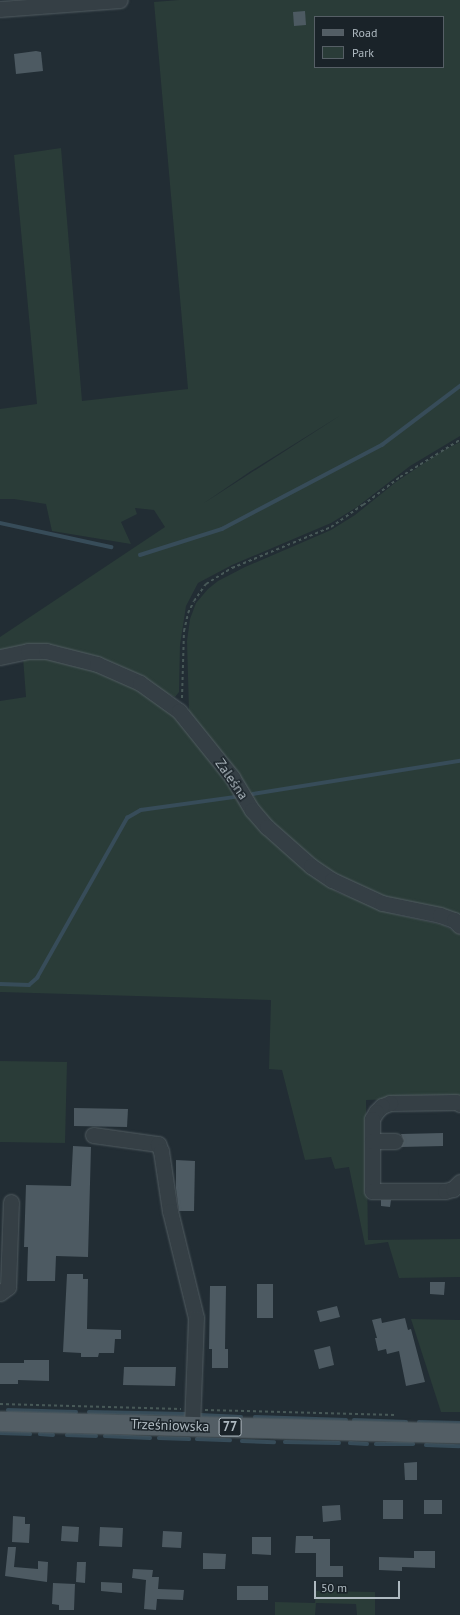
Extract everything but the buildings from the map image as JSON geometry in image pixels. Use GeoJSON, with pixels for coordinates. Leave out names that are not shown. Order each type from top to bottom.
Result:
{"type":"FeatureCollection","features":[{"type":"Feature","properties":{"kind":"main road","name":"Trześniowska"},"geometry":{"type":"LineString","coordinates":[[0,1421],[193,1418],[460,1434]]}},
{"type":"Feature","properties":{"kind":"street"},"geometry":{"type":"LineString","coordinates":[[0,9],[120,0]]}},
{"type":"Feature","properties":{"kind":"street","name":"Zaleśna"},"geometry":{"type":"LineString","coordinates":[[0,658],[28,651],[46,651],[72,656],[97,664],[140,683],[178,711],[232,777],[252,810],[267,827],[311,866],[332,880],[382,903],[440,915],[454,920],[460,926]]}},
{"type":"Feature","properties":{"kind":"street"},"geometry":{"type":"LineString","coordinates":[[460,1104],[456,1102],[390,1103],[382,1106],[372,1119],[372,1191],[445,1191],[453,1189],[460,1182]]}},
{"type":"Feature","properties":{"kind":"street"},"geometry":{"type":"LineString","coordinates":[[93,1135],[158,1144],[161,1150],[172,1218],[196,1318],[193,1418]]}},
{"type":"Feature","properties":{"kind":"street"},"geometry":{"type":"LineString","coordinates":[[372,1141],[396,1141]]}},
{"type":"Feature","properties":{"kind":"street"},"geometry":{"type":"LineString","coordinates":[[0,1293],[8,1287],[11,1202]]}},
{"type":"Feature","properties":{"kind":"path"},"geometry":{"type":"LineString","coordinates":[[178,711],[183,695],[183,645],[188,613],[194,601],[206,584],[232,568],[331,527],[400,477],[460,440]]}},
{"type":"Feature","properties":{"kind":"path"},"geometry":{"type":"LineString","coordinates":[[0,1404],[193,1418],[397,1415]]}},
{"type":"Feature","properties":{"kind":"green space"},"geometry":{"type":"Polygon","coordinates":[[[179,0],[460,0],[460,436],[410,466],[357,507],[331,523],[232,565],[198,583],[186,606],[180,645],[179,692],[175,697],[101,662],[0,653],[0,637],[165,527],[154,510],[135,508],[137,514],[121,522],[131,544],[52,531],[46,504],[14,499],[0,499],[0,409],[37,404],[14,155],[61,148],[82,401],[188,389],[154,2],[179,0]],[[341,415],[251,471],[204,503],[341,415]]]}},
{"type":"Feature","properties":{"kind":"green space"},"geometry":{"type":"Polygon","coordinates":[[[460,442],[460,920],[390,901],[347,880],[310,859],[253,803],[189,712],[187,641],[190,619],[196,603],[208,589],[218,581],[245,567],[331,530],[355,515],[396,482],[442,451],[460,442]]]}},
{"type":"Feature","properties":{"kind":"green space"},"geometry":{"type":"Polygon","coordinates":[[[23,657],[46,659],[92,670],[141,691],[178,720],[230,785],[235,797],[259,829],[303,868],[337,892],[394,914],[443,925],[460,934],[460,1097],[366,1100],[368,1240],[460,1239],[460,1277],[399,1278],[388,1242],[365,1245],[349,1167],[335,1169],[331,1157],[305,1160],[282,1070],[269,1069],[271,1000],[0,992],[0,701],[26,697],[23,657]]]}},
{"type":"Feature","properties":{"kind":"green space"},"geometry":{"type":"Polygon","coordinates":[[[0,1061],[67,1062],[65,1143],[0,1142],[0,1061]]]}},
{"type":"Feature","properties":{"kind":"green space"},"geometry":{"type":"Polygon","coordinates":[[[411,1319],[460,1320],[460,1412],[441,1412],[411,1319]]]}},
{"type":"Feature","properties":{"kind":"green space"},"geometry":{"type":"Polygon","coordinates":[[[316,1591],[375,1592],[375,1615],[357,1615],[356,1604],[316,1603],[315,1615],[275,1615],[275,1602],[315,1603],[316,1591]]]}},
{"type":"Feature","properties":{"kind":"waterway"},"geometry":{"type":"LineString","coordinates":[[140,555],[222,529],[382,445],[460,386]]}},
{"type":"Feature","properties":{"kind":"waterway"},"geometry":{"type":"LineString","coordinates":[[0,523],[111,547]]}},
{"type":"Feature","properties":{"kind":"waterway"},"geometry":{"type":"LineString","coordinates":[[253,794],[460,761]]}},
{"type":"Feature","properties":{"kind":"waterway"},"geometry":{"type":"LineString","coordinates":[[0,984],[29,985],[37,978],[127,818],[141,810],[235,797]]}},
{"type":"Feature","properties":{"kind":"waterway"},"geometry":{"type":"LineString","coordinates":[[8,1410],[76,1412]]}},
{"type":"Feature","properties":{"kind":"waterway"},"geometry":{"type":"LineString","coordinates":[[89,1412],[186,1414]]}},
{"type":"Feature","properties":{"kind":"waterway"},"geometry":{"type":"LineString","coordinates":[[200,1415],[241,1417]]}},
{"type":"Feature","properties":{"kind":"waterway"},"geometry":{"type":"LineString","coordinates":[[255,1417],[346,1420]]}},
{"type":"Feature","properties":{"kind":"waterway"},"geometry":{"type":"LineString","coordinates":[[354,1420],[406,1422]]}},
{"type":"Feature","properties":{"kind":"waterway"},"geometry":{"type":"LineString","coordinates":[[419,1422],[460,1423]]}},
{"type":"Feature","properties":{"kind":"waterway"},"geometry":{"type":"LineString","coordinates":[[0,1433],[30,1434]]}},
{"type":"Feature","properties":{"kind":"waterway"},"geometry":{"type":"LineString","coordinates":[[40,1434],[53,1435]]}},
{"type":"Feature","properties":{"kind":"waterway"},"geometry":{"type":"LineString","coordinates":[[67,1435],[96,1436]]}},
{"type":"Feature","properties":{"kind":"waterway"},"geometry":{"type":"LineString","coordinates":[[105,1436],[150,1438]]}},
{"type":"Feature","properties":{"kind":"waterway"},"geometry":{"type":"LineString","coordinates":[[159,1438],[189,1439]]}},
{"type":"Feature","properties":{"kind":"waterway"},"geometry":{"type":"LineString","coordinates":[[197,1439],[230,1440]]}},
{"type":"Feature","properties":{"kind":"waterway"},"geometry":{"type":"LineString","coordinates":[[242,1441],[274,1442]]}},
{"type":"Feature","properties":{"kind":"waterway"},"geometry":{"type":"LineString","coordinates":[[285,1442],[339,1443]]}},
{"type":"Feature","properties":{"kind":"waterway"},"geometry":{"type":"LineString","coordinates":[[350,1443],[367,1444]]}},
{"type":"Feature","properties":{"kind":"waterway"},"geometry":{"type":"LineString","coordinates":[[376,1444],[413,1444]]}},
{"type":"Feature","properties":{"kind":"waterway"},"geometry":{"type":"LineString","coordinates":[[426,1445],[459,1446]]}}]}
